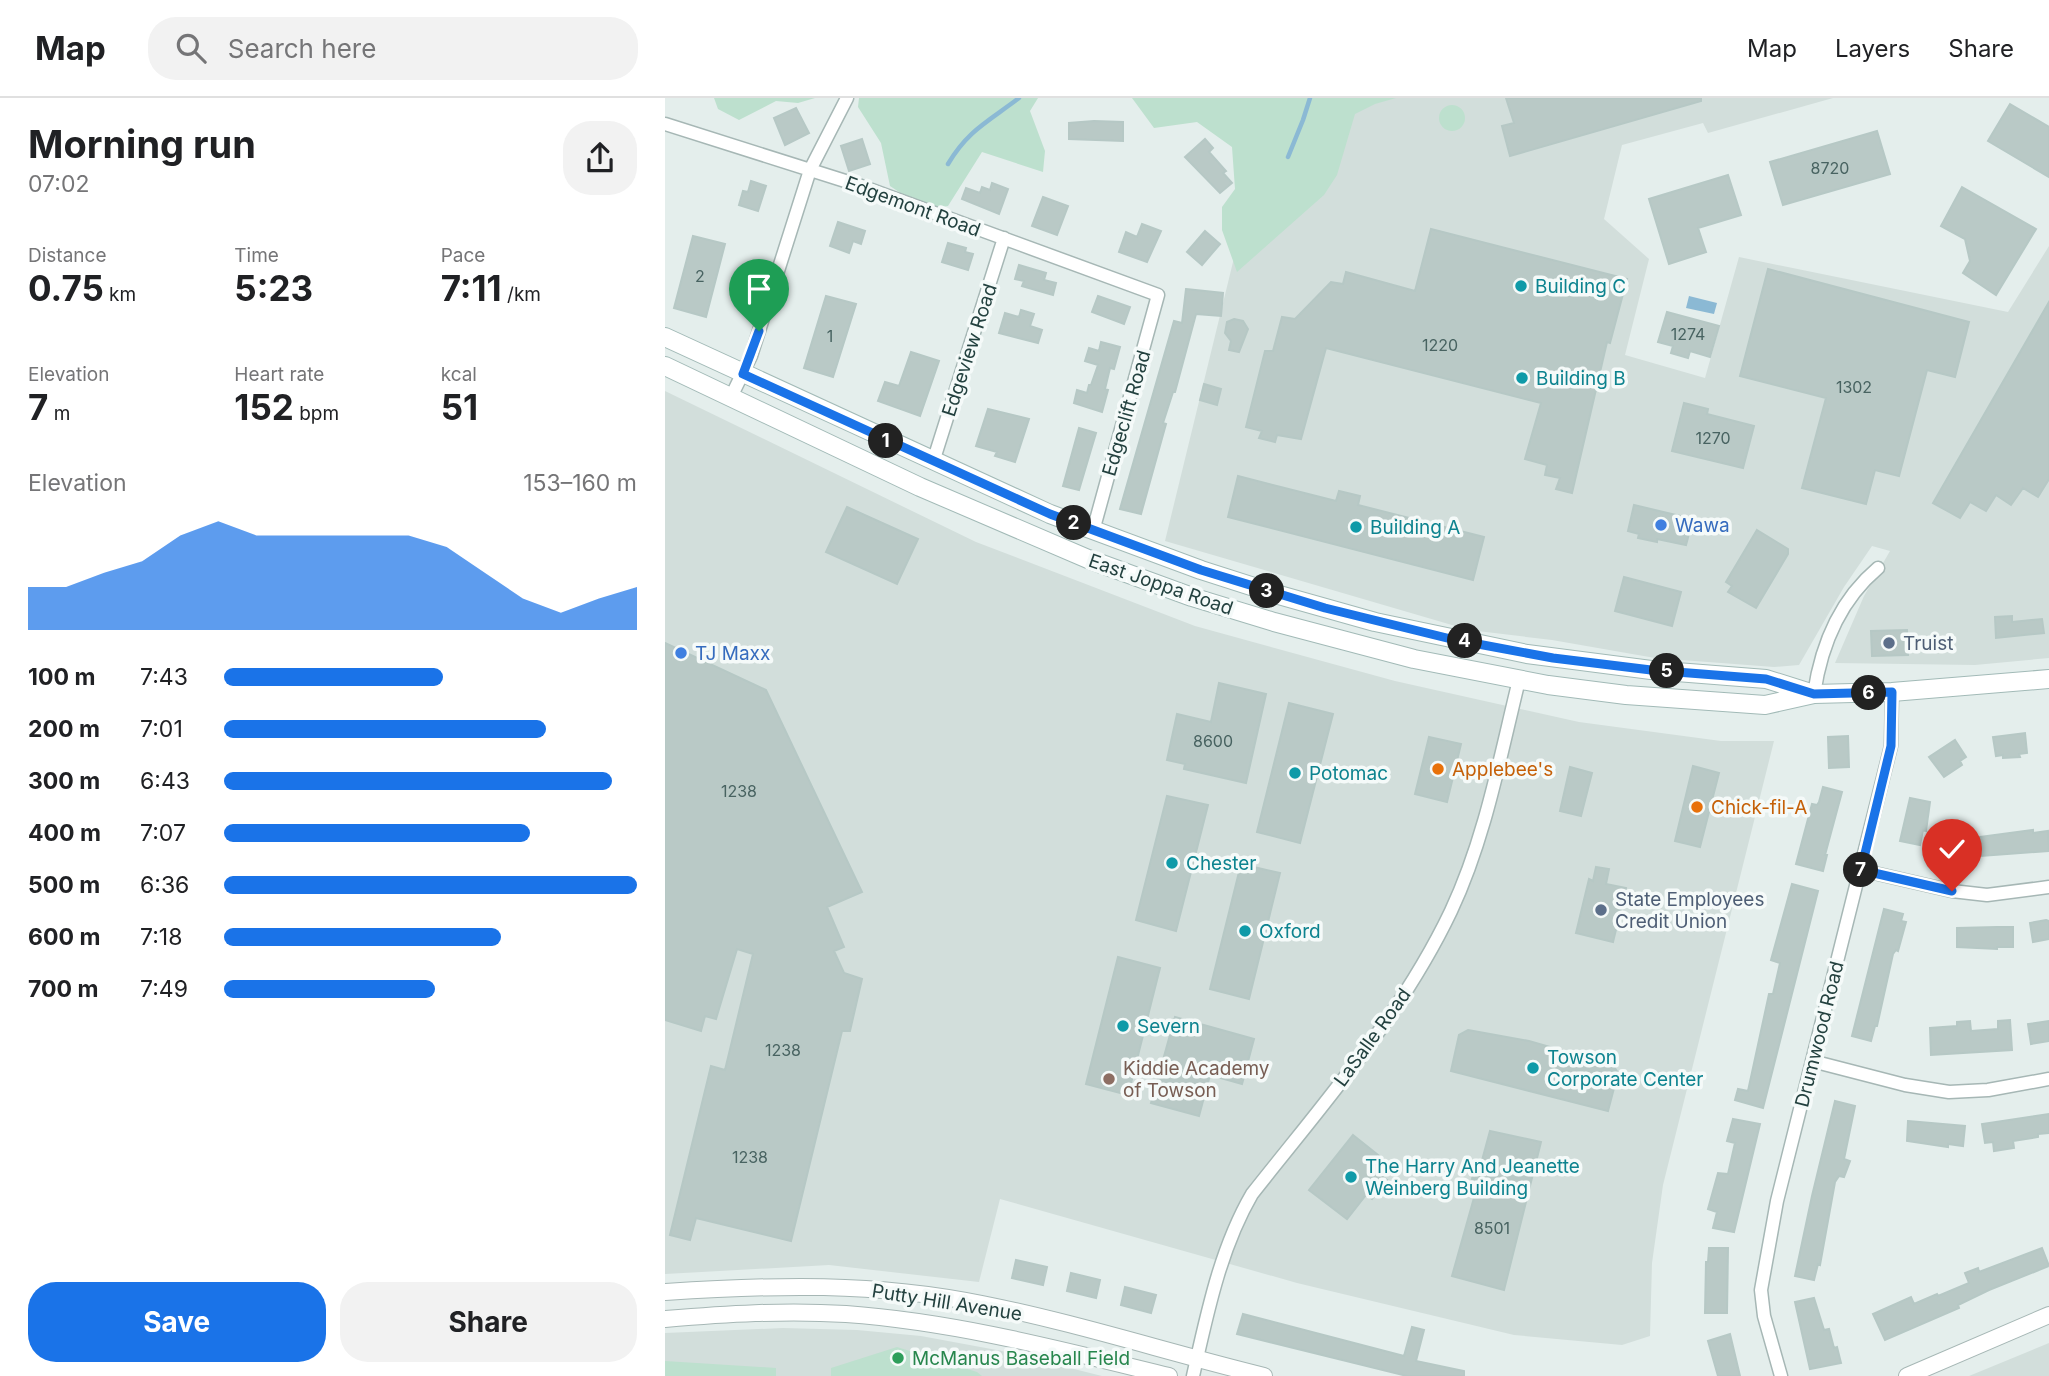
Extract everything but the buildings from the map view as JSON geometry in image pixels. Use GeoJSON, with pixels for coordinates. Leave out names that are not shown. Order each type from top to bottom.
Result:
{"type":"FeatureCollection","features":[{"type":"Feature","properties":{"kind":"main road","name":"East Joppa Road"},"geometry":{"type":"LineString","coordinates":[[665,337],[933,462],[1093,531],[1201,570],[1375,622],[1527,654],[1651,670],[1766,679],[1814,694]]}},
{"type":"Feature","properties":{"kind":"main road","name":"East Joppa Road"},"geometry":{"type":"LineString","coordinates":[[665,366],[989,518],[1088,559],[1192,597],[1354,645],[1519,680],[1626,695],[1724,704],[1765,705],[1814,694],[1892,692],[2049,679]]}},
{"type":"Feature","properties":{"kind":"main road"},"geometry":{"type":"LineString","coordinates":[[1192,597],[1201,570]]}},
{"type":"Feature","properties":{"kind":"main road"},"geometry":{"type":"LineString","coordinates":[[1519,680],[1527,654]]}},
{"type":"Feature","properties":{"kind":"street"},"geometry":{"type":"LineString","coordinates":[[731,397],[751,356],[810,170],[847,98]]}},
{"type":"Feature","properties":{"kind":"street","name":"Edgemont Road"},"geometry":{"type":"LineString","coordinates":[[665,124],[810,170],[1159,295]]}},
{"type":"Feature","properties":{"kind":"street","name":"Edgeview Road"},"geometry":{"type":"LineString","coordinates":[[933,462],[1004,238]]}},
{"type":"Feature","properties":{"kind":"street","name":"Edgeclift Road"},"geometry":{"type":"LineString","coordinates":[[1093,531],[1159,295]]}},
{"type":"Feature","properties":{"kind":"street"},"geometry":{"type":"LineString","coordinates":[[1814,694],[1818,667],[1838,619],[1853,592],[1878,568]]}},
{"type":"Feature","properties":{"kind":"street","name":"LaSalle Road"},"geometry":{"type":"LineString","coordinates":[[1195,1368],[1220,1267],[1236,1221],[1252,1194],[1373,1041],[1400,1001],[1452,909],[1487,809],[1519,680]]}},
{"type":"Feature","properties":{"kind":"street","name":"Drumwood Road"},"geometry":{"type":"LineString","coordinates":[[1781,1376],[1764,1316],[1761,1290],[1777,1201],[1891,746],[1892,692]]}},
{"type":"Feature","properties":{"kind":"street"},"geometry":{"type":"LineString","coordinates":[[1861,870],[1952,891],[1987,895],[2049,887]]}},
{"type":"Feature","properties":{"kind":"street"},"geometry":{"type":"LineString","coordinates":[[1812,1062],[1905,1085],[1949,1092],[1989,1090],[2049,1079]]}},
{"type":"Feature","properties":{"kind":"street","name":"Putty Hill Avenue"},"geometry":{"type":"LineString","coordinates":[[665,1292],[786,1285],[924,1295],[995,1307],[1195,1368],[1264,1376]]}},
{"type":"Feature","properties":{"kind":"street","name":"Putty Hill Avenue"},"geometry":{"type":"LineString","coordinates":[[665,1319],[797,1312],[882,1317],[1006,1336],[1169,1376]]}},
{"type":"Feature","properties":{"kind":"street"},"geometry":{"type":"LineString","coordinates":[[1907,1376],[2049,1315]]}},
{"type":"Feature","properties":{"kind":"shaded area"},"geometry":{"type":"Polygon","coordinates":[[[1273,98],[1833,98],[1708,133],[1703,123],[1622,145],[1604,219],[1649,259],[1625,355],[1705,378],[1739,257],[2008,312],[2049,246],[2049,658],[1975,665],[1835,663],[1864,596],[1890,551],[1872,546],[1844,587],[1799,665],[1774,667],[1655,658],[1552,640],[1469,630],[1165,541],[1273,98]]]}},
{"type":"Feature","properties":{"kind":"shaded area"},"geometry":{"type":"Polygon","coordinates":[[[665,391],[976,542],[1195,626],[1395,681],[1579,722],[1721,741],[1774,741],[1663,1185],[1652,1263],[1650,1336],[1622,1345],[1514,1335],[1297,1283],[1000,1199],[979,1282],[829,1265],[665,1274],[665,391]]]}},
{"type":"Feature","properties":{"kind":"shaded area"},"geometry":{"type":"Polygon","coordinates":[[[783,1328],[857,1330],[921,1336],[1002,1351],[1102,1376],[665,1376],[665,1333],[783,1328]]]}},
{"type":"Feature","properties":{"kind":"shaded area"},"geometry":{"type":"Polygon","coordinates":[[[2049,1343],[2049,1376],[1969,1376],[2049,1343]]]}},
{"type":"Feature","properties":{"kind":"green space"},"geometry":{"type":"Polygon","coordinates":[[[714,98],[815,98],[798,103],[776,101],[739,120],[718,109],[714,98]]]}},
{"type":"Feature","properties":{"kind":"green space"},"geometry":{"type":"Polygon","coordinates":[[[859,98],[1038,98],[1030,111],[1045,151],[1043,172],[982,152],[948,206],[926,210],[890,186],[881,143],[858,107],[859,98]]]}},
{"type":"Feature","properties":{"kind":"green space"},"geometry":{"type":"Polygon","coordinates":[[[1132,98],[1396,98],[1355,114],[1337,175],[1324,195],[1237,272],[1222,230],[1222,207],[1235,189],[1232,147],[1197,122],[1154,128],[1132,98]]]}},
{"type":"Feature","properties":{"kind":"green space"},"geometry":{"type":"Polygon","coordinates":[[[1452,105],[1461,109],[1465,118],[1461,127],[1452,131],[1443,127],[1439,118],[1443,109],[1452,105]]]}},
{"type":"Feature","properties":{"kind":"green space","name":"McManus Baseball Field"},"geometry":{"type":"Polygon","coordinates":[[[897,1347],[977,1372],[982,1376],[831,1376],[831,1368],[897,1347]]]}},
{"type":"Feature","properties":{"kind":"green space"},"geometry":{"type":"Polygon","coordinates":[[[665,1361],[776,1368],[776,1376],[665,1376],[665,1361]]]}},
{"type":"Feature","properties":{"kind":"water"},"geometry":{"type":"Polygon","coordinates":[[[1689,296],[1717,303],[1714,314],[1686,308],[1689,296]]]}},
{"type":"Feature","properties":{"kind":"waterway"},"geometry":{"type":"LineString","coordinates":[[948,164],[971,134],[1019,98]]}},
{"type":"Feature","properties":{"kind":"waterway"},"geometry":{"type":"LineString","coordinates":[[1288,157],[1310,98]]}},
{"type":"Feature","properties":{"kind":"place","name":"Building C"},"geometry":{"type":"Point","coordinates":[1521,286]}},
{"type":"Feature","properties":{"kind":"place","name":"Building B"},"geometry":{"type":"Point","coordinates":[1522,378]}},
{"type":"Feature","properties":{"kind":"place","name":"Wawa"},"geometry":{"type":"Point","coordinates":[1661,525]}},
{"type":"Feature","properties":{"kind":"place","name":"Building A"},"geometry":{"type":"Point","coordinates":[1356,527]}},
{"type":"Feature","properties":{"kind":"place","name":"Truist"},"geometry":{"type":"Point","coordinates":[1889,643]}},
{"type":"Feature","properties":{"kind":"place","name":"TJ Maxx"},"geometry":{"type":"Point","coordinates":[681,653]}},
{"type":"Feature","properties":{"kind":"place","name":"Applebee's"},"geometry":{"type":"Point","coordinates":[1438,769]}},
{"type":"Feature","properties":{"kind":"place","name":"Potomac"},"geometry":{"type":"Point","coordinates":[1295,773]}},
{"type":"Feature","properties":{"kind":"place","name":"Chick-fil-A"},"geometry":{"type":"Point","coordinates":[1697,807]}},
{"type":"Feature","properties":{"kind":"place","name":"Chester"},"geometry":{"type":"Point","coordinates":[1172,863]}},
{"type":"Feature","properties":{"kind":"place","name":"State Employees Credit Union"},"geometry":{"type":"Point","coordinates":[1601,910]}},
{"type":"Feature","properties":{"kind":"place","name":"Oxford"},"geometry":{"type":"Point","coordinates":[1245,931]}},
{"type":"Feature","properties":{"kind":"place","name":"Severn"},"geometry":{"type":"Point","coordinates":[1123,1026]}},
{"type":"Feature","properties":{"kind":"place","name":"Towson Corporate Center"},"geometry":{"type":"Point","coordinates":[1533,1068]}},
{"type":"Feature","properties":{"kind":"place","name":"Kiddie Academy of Towson"},"geometry":{"type":"Point","coordinates":[1109,1079]}},
{"type":"Feature","properties":{"kind":"place","name":"The Harry And Jeanette Weinberg Building"},"geometry":{"type":"Point","coordinates":[1351,1177]}},
{"type":"Feature","properties":{"kind":"place","name":"McManus Baseball Field"},"geometry":{"type":"Point","coordinates":[898,1358]}},
{"type":"Feature","properties":{"kind":"route"},"geometry":{"type":"LineString","coordinates":[[759,331],[743,374],[1011,498],[1093,531],[1279,595],[1375,622],[1527,654],[1651,670],[1766,679],[1814,694],[1892,692],[1891,746],[1861,870],[1952,891]]}}]}
